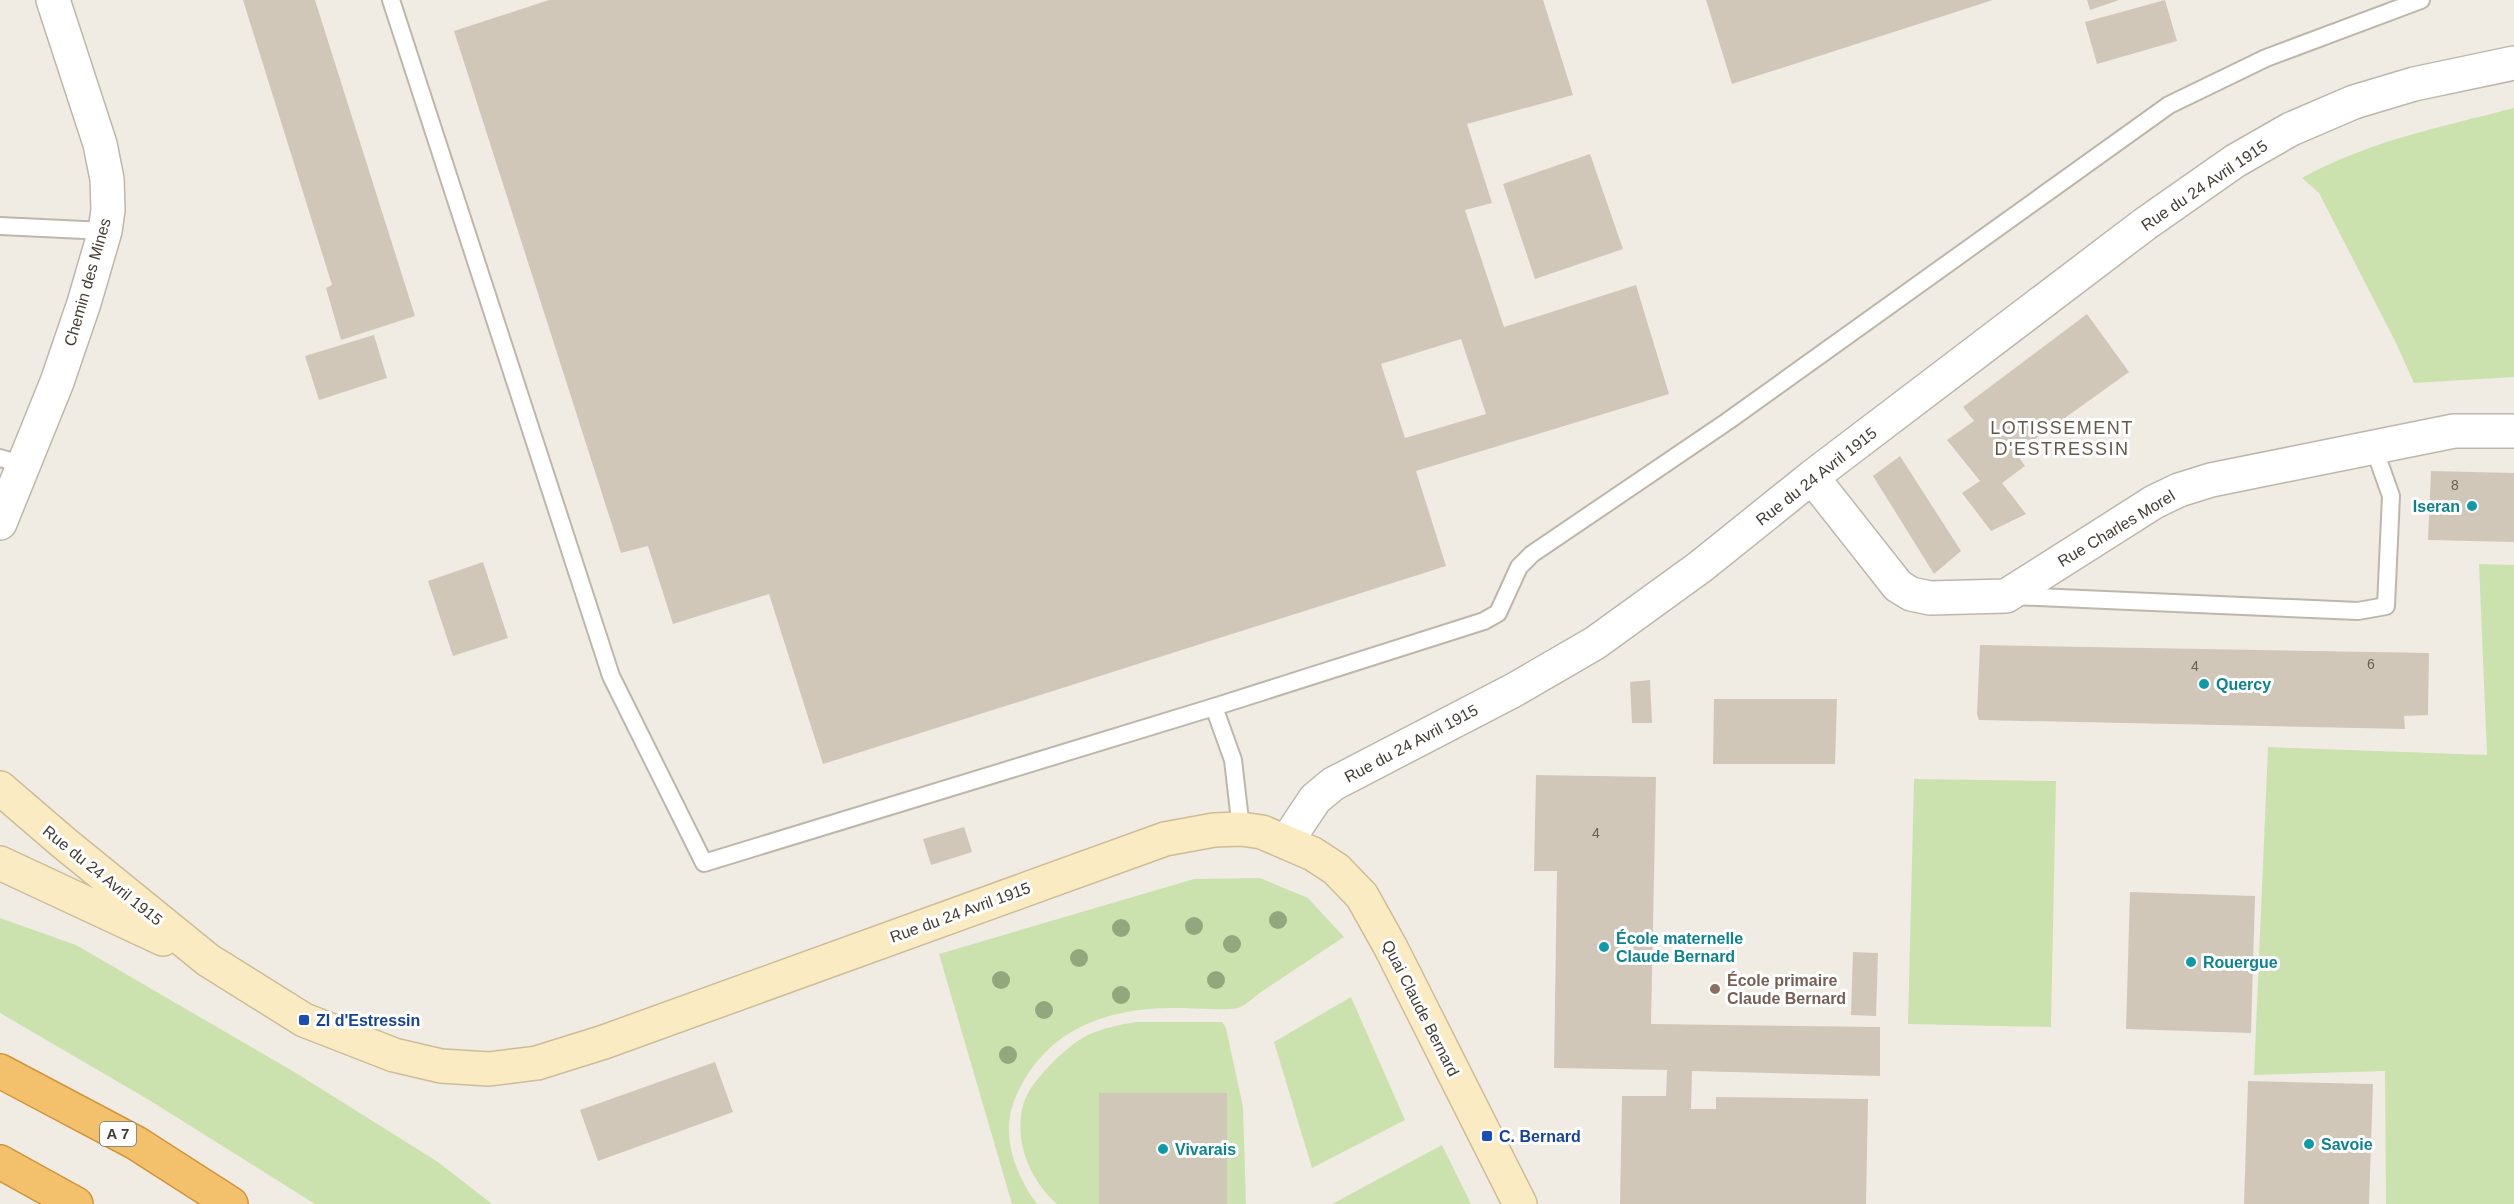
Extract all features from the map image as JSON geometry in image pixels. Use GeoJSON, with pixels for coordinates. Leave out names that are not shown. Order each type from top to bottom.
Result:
{"type":"FeatureCollection","features":[{"type":"Feature","properties":{"kind":"highway","name":"A 7"},"geometry":{"type":"LineString","coordinates":[[0,1071],[136,1143],[231,1204]]}},
{"type":"Feature","properties":{"kind":"highway"},"geometry":{"type":"LineString","coordinates":[[0,1162],[76,1204]]}},
{"type":"Feature","properties":{"kind":"main road","name":"Rue du 24 Avril 1915"},"geometry":{"type":"LineString","coordinates":[[0,788],[208,960]]}},
{"type":"Feature","properties":{"kind":"main road","name":"Rue du 24 Avril 1915"},"geometry":{"type":"LineString","coordinates":[[0,863],[208,960],[304,1020],[394,1055],[441,1066],[489,1070],[537,1063],[604,1042],[1165,839],[1214,830],[1241,829],[1262,832],[1287,841]]}},
{"type":"Feature","properties":{"kind":"main road","name":"Quai Claude Bernard"},"geometry":{"type":"LineString","coordinates":[[1287,841],[1336,869],[1362,896],[1391,948],[1520,1204]]}},
{"type":"Feature","properties":{"kind":"street","name":"Chemin des Mines"},"geometry":{"type":"LineString","coordinates":[[0,523],[12,462],[60,371],[105,231],[108,189],[102,156],[53,0]]}},
{"type":"Feature","properties":{"kind":"street","name":"Rue du 24 Avril 1915"},"geometry":{"type":"LineString","coordinates":[[1287,841],[1315,799],[1333,784],[1514,690],[1595,642],[1700,567],[1812,477],[2145,224],[2235,161],[2291,129],[2354,102],[2414,84],[2514,63]]}},
{"type":"Feature","properties":{"kind":"street","name":"Rue Charles Morel"},"geometry":{"type":"LineString","coordinates":[[2006,596],[2154,502],[2179,490],[2211,480],[2454,431],[2514,430]]}},
{"type":"Feature","properties":{"kind":"street"},"geometry":{"type":"LineString","coordinates":[[1812,477],[1898,586],[1911,594],[1930,598],[2006,596]]}},
{"type":"Feature","properties":{"kind":"lane"},"geometry":{"type":"LineString","coordinates":[[391,0],[610,676],[704,862],[1214,707],[1484,621],[1498,613],[1519,567],[1532,554],[1728,421],[2169,105],[2265,58],[2421,0]]}},
{"type":"Feature","properties":{"kind":"lane"},"geometry":{"type":"LineString","coordinates":[[0,226],[105,231]]}},
{"type":"Feature","properties":{"kind":"lane"},"geometry":{"type":"LineString","coordinates":[[2006,596],[2358,611],[2386,606],[2391,496],[2374,448]]}},
{"type":"Feature","properties":{"kind":"lane"},"geometry":{"type":"LineString","coordinates":[[1214,707],[1233,760],[1241,829]]}},
{"type":"Feature","properties":{"kind":"green space"},"geometry":{"type":"Polygon","coordinates":[[[2514,108],[2514,377],[2414,383],[2319,193],[2302,178],[2327,165],[2379,145],[2514,108]]]}},
{"type":"Feature","properties":{"kind":"green space"},"geometry":{"type":"Polygon","coordinates":[[[2479,564],[2514,565],[2514,1204],[2386,1204],[2385,1071],[2254,1075],[2268,747],[2487,755],[2479,564]]]}},
{"type":"Feature","properties":{"kind":"green space"},"geometry":{"type":"Polygon","coordinates":[[[1914,779],[2056,781],[2051,1027],[1908,1024],[1914,779]]]}},
{"type":"Feature","properties":{"kind":"green space"},"geometry":{"type":"Polygon","coordinates":[[[1260,878],[1308,898],[1344,937],[1238,1008],[1179,1008],[1128,1012],[1105,1017],[1063,1038],[1045,1053],[1030,1071],[1012,1108],[1009,1137],[1012,1151],[1022,1179],[1037,1204],[1012,1204],[939,954],[1194,879],[1260,878]]]}},
{"type":"Feature","properties":{"kind":"green space"},"geometry":{"type":"Polygon","coordinates":[[[0,918],[76,945],[296,1073],[438,1162],[492,1204],[315,1204],[149,1100],[0,1013],[0,918]]]}},
{"type":"Feature","properties":{"kind":"green space"},"geometry":{"type":"Polygon","coordinates":[[[1351,997],[1405,1120],[1312,1168],[1274,1042],[1351,997]]]}},
{"type":"Feature","properties":{"kind":"green space"},"geometry":{"type":"Polygon","coordinates":[[[1136,1022],[1222,1022],[1226,1028],[1243,1107],[1246,1204],[1227,1204],[1227,1093],[1100,1093],[1099,1204],[1057,1204],[1040,1185],[1027,1161],[1021,1136],[1020,1122],[1027,1095],[1044,1071],[1083,1037],[1136,1022]]]}},
{"type":"Feature","properties":{"kind":"green space"},"geometry":{"type":"Polygon","coordinates":[[[1442,1145],[1471,1204],[1332,1204],[1442,1145]]]}},
{"type":"Feature","properties":{"kind":"building"},"geometry":{"type":"Polygon","coordinates":[[[243,0],[315,0],[415,316],[341,340],[326,288],[332,285],[243,0]]]}},
{"type":"Feature","properties":{"kind":"building"},"geometry":{"type":"Polygon","coordinates":[[[549,0],[1543,0],[1573,95],[1467,124],[1492,203],[1465,210],[1504,327],[1636,285],[1669,394],[1416,471],[1446,566],[823,764],[769,594],[673,624],[648,546],[621,553],[454,31],[549,0]],[[1461,339],[1381,364],[1405,438],[1486,414],[1461,339]]]}},
{"type":"Feature","properties":{"kind":"building"},"geometry":{"type":"Polygon","coordinates":[[[1706,0],[1993,0],[1732,84],[1706,0]]]}},
{"type":"Feature","properties":{"kind":"building"},"geometry":{"type":"Polygon","coordinates":[[[2087,0],[2119,0],[2090,10],[2087,0]]]}},
{"type":"Feature","properties":{"kind":"building"},"geometry":{"type":"Polygon","coordinates":[[[2165,0],[2177,41],[2097,64],[2085,22],[2165,0]]]}},
{"type":"Feature","properties":{"kind":"building"},"geometry":{"type":"Polygon","coordinates":[[[1590,154],[1623,249],[1535,279],[1503,184],[1590,154]]]}},
{"type":"Feature","properties":{"kind":"building"},"geometry":{"type":"Polygon","coordinates":[[[2087,314],[2129,372],[2016,453],[2025,466],[2002,483],[2026,514],[1991,531],[1962,493],[1980,481],[1947,440],[1974,421],[1963,407],[2087,314]]]}},
{"type":"Feature","properties":{"kind":"building"},"geometry":{"type":"Polygon","coordinates":[[[374,335],[387,378],[319,400],[305,356],[374,335]]]}},
{"type":"Feature","properties":{"kind":"building"},"geometry":{"type":"Polygon","coordinates":[[[1900,456],[1961,551],[1934,574],[1873,476],[1900,456]]]}},
{"type":"Feature","properties":{"kind":"building","name":"Iseran"},"geometry":{"type":"Polygon","coordinates":[[[2431,471],[2514,473],[2514,542],[2428,540],[2431,471]]]}},
{"type":"Feature","properties":{"kind":"building"},"geometry":{"type":"Polygon","coordinates":[[[483,562],[508,638],[453,656],[428,581],[483,562]]]}},
{"type":"Feature","properties":{"kind":"building","name":"Quercy"},"geometry":{"type":"Polygon","coordinates":[[[1980,645],[2429,653],[2428,715],[2404,716],[2405,729],[1979,720],[1977,714],[1980,645]]]}},
{"type":"Feature","properties":{"kind":"building"},"geometry":{"type":"Polygon","coordinates":[[[1650,680],[1652,723],[1632,723],[1630,682],[1650,680]]]}},
{"type":"Feature","properties":{"kind":"building"},"geometry":{"type":"Polygon","coordinates":[[[1714,699],[1837,699],[1835,764],[1713,764],[1714,699]]]}},
{"type":"Feature","properties":{"kind":"building"},"geometry":{"type":"Polygon","coordinates":[[[1536,775],[1656,777],[1651,1024],[1880,1027],[1880,1076],[1692,1071],[1691,1109],[1716,1109],[1716,1097],[1868,1099],[1866,1204],[1620,1204],[1622,1096],[1666,1096],[1667,1070],[1554,1068],[1557,871],[1534,871],[1536,775]]]}},
{"type":"Feature","properties":{"kind":"building"},"geometry":{"type":"Polygon","coordinates":[[[964,827],[972,852],[931,865],[923,839],[964,827]]]}},
{"type":"Feature","properties":{"kind":"building","name":"Rouergue"},"geometry":{"type":"Polygon","coordinates":[[[2130,892],[2255,896],[2251,1033],[2126,1029],[2130,892]]]}},
{"type":"Feature","properties":{"kind":"building"},"geometry":{"type":"Polygon","coordinates":[[[1853,952],[1878,953],[1876,1016],[1851,1015],[1853,952]]]}},
{"type":"Feature","properties":{"kind":"building"},"geometry":{"type":"Polygon","coordinates":[[[715,1062],[733,1112],[598,1161],[580,1110],[715,1062]]]}},
{"type":"Feature","properties":{"kind":"building","name":"Savoie"},"geometry":{"type":"Polygon","coordinates":[[[2248,1081],[2373,1084],[2369,1204],[2244,1204],[2248,1081]]]}},
{"type":"Feature","properties":{"kind":"building","name":"Vivarais"},"geometry":{"type":"Polygon","coordinates":[[[1099,1093],[1227,1093],[1227,1204],[1099,1204],[1099,1093]]]}},
{"type":"Feature","properties":{"kind":"place","name":"Iseran"},"geometry":{"type":"Point","coordinates":[2472,506]}},
{"type":"Feature","properties":{"kind":"place","name":"Quercy"},"geometry":{"type":"Point","coordinates":[2204,684]}},
{"type":"Feature","properties":{"kind":"place","name":"École maternelle Claude Bernard"},"geometry":{"type":"Point","coordinates":[1604,947]}},
{"type":"Feature","properties":{"kind":"place","name":"Rouergue"},"geometry":{"type":"Point","coordinates":[2191,962]}},
{"type":"Feature","properties":{"kind":"place","name":"École primaire Claude Bernard"},"geometry":{"type":"Point","coordinates":[1715,989]}},
{"type":"Feature","properties":{"kind":"place","name":"ZI d'Estressin"},"geometry":{"type":"Point","coordinates":[304,1020]}},
{"type":"Feature","properties":{"kind":"place","name":"C. Bernard"},"geometry":{"type":"Point","coordinates":[1487,1136]}},
{"type":"Feature","properties":{"kind":"place","name":"Savoie"},"geometry":{"type":"Point","coordinates":[2309,1144]}},
{"type":"Feature","properties":{"kind":"place","name":"Vivarais"},"geometry":{"type":"Point","coordinates":[1163,1149]}},
{"type":"Feature","properties":{"kind":"district","name":"LOTISSEMENT D'ESTRESSIN"},"geometry":{"type":"Point","coordinates":[2062,438]}}]}
